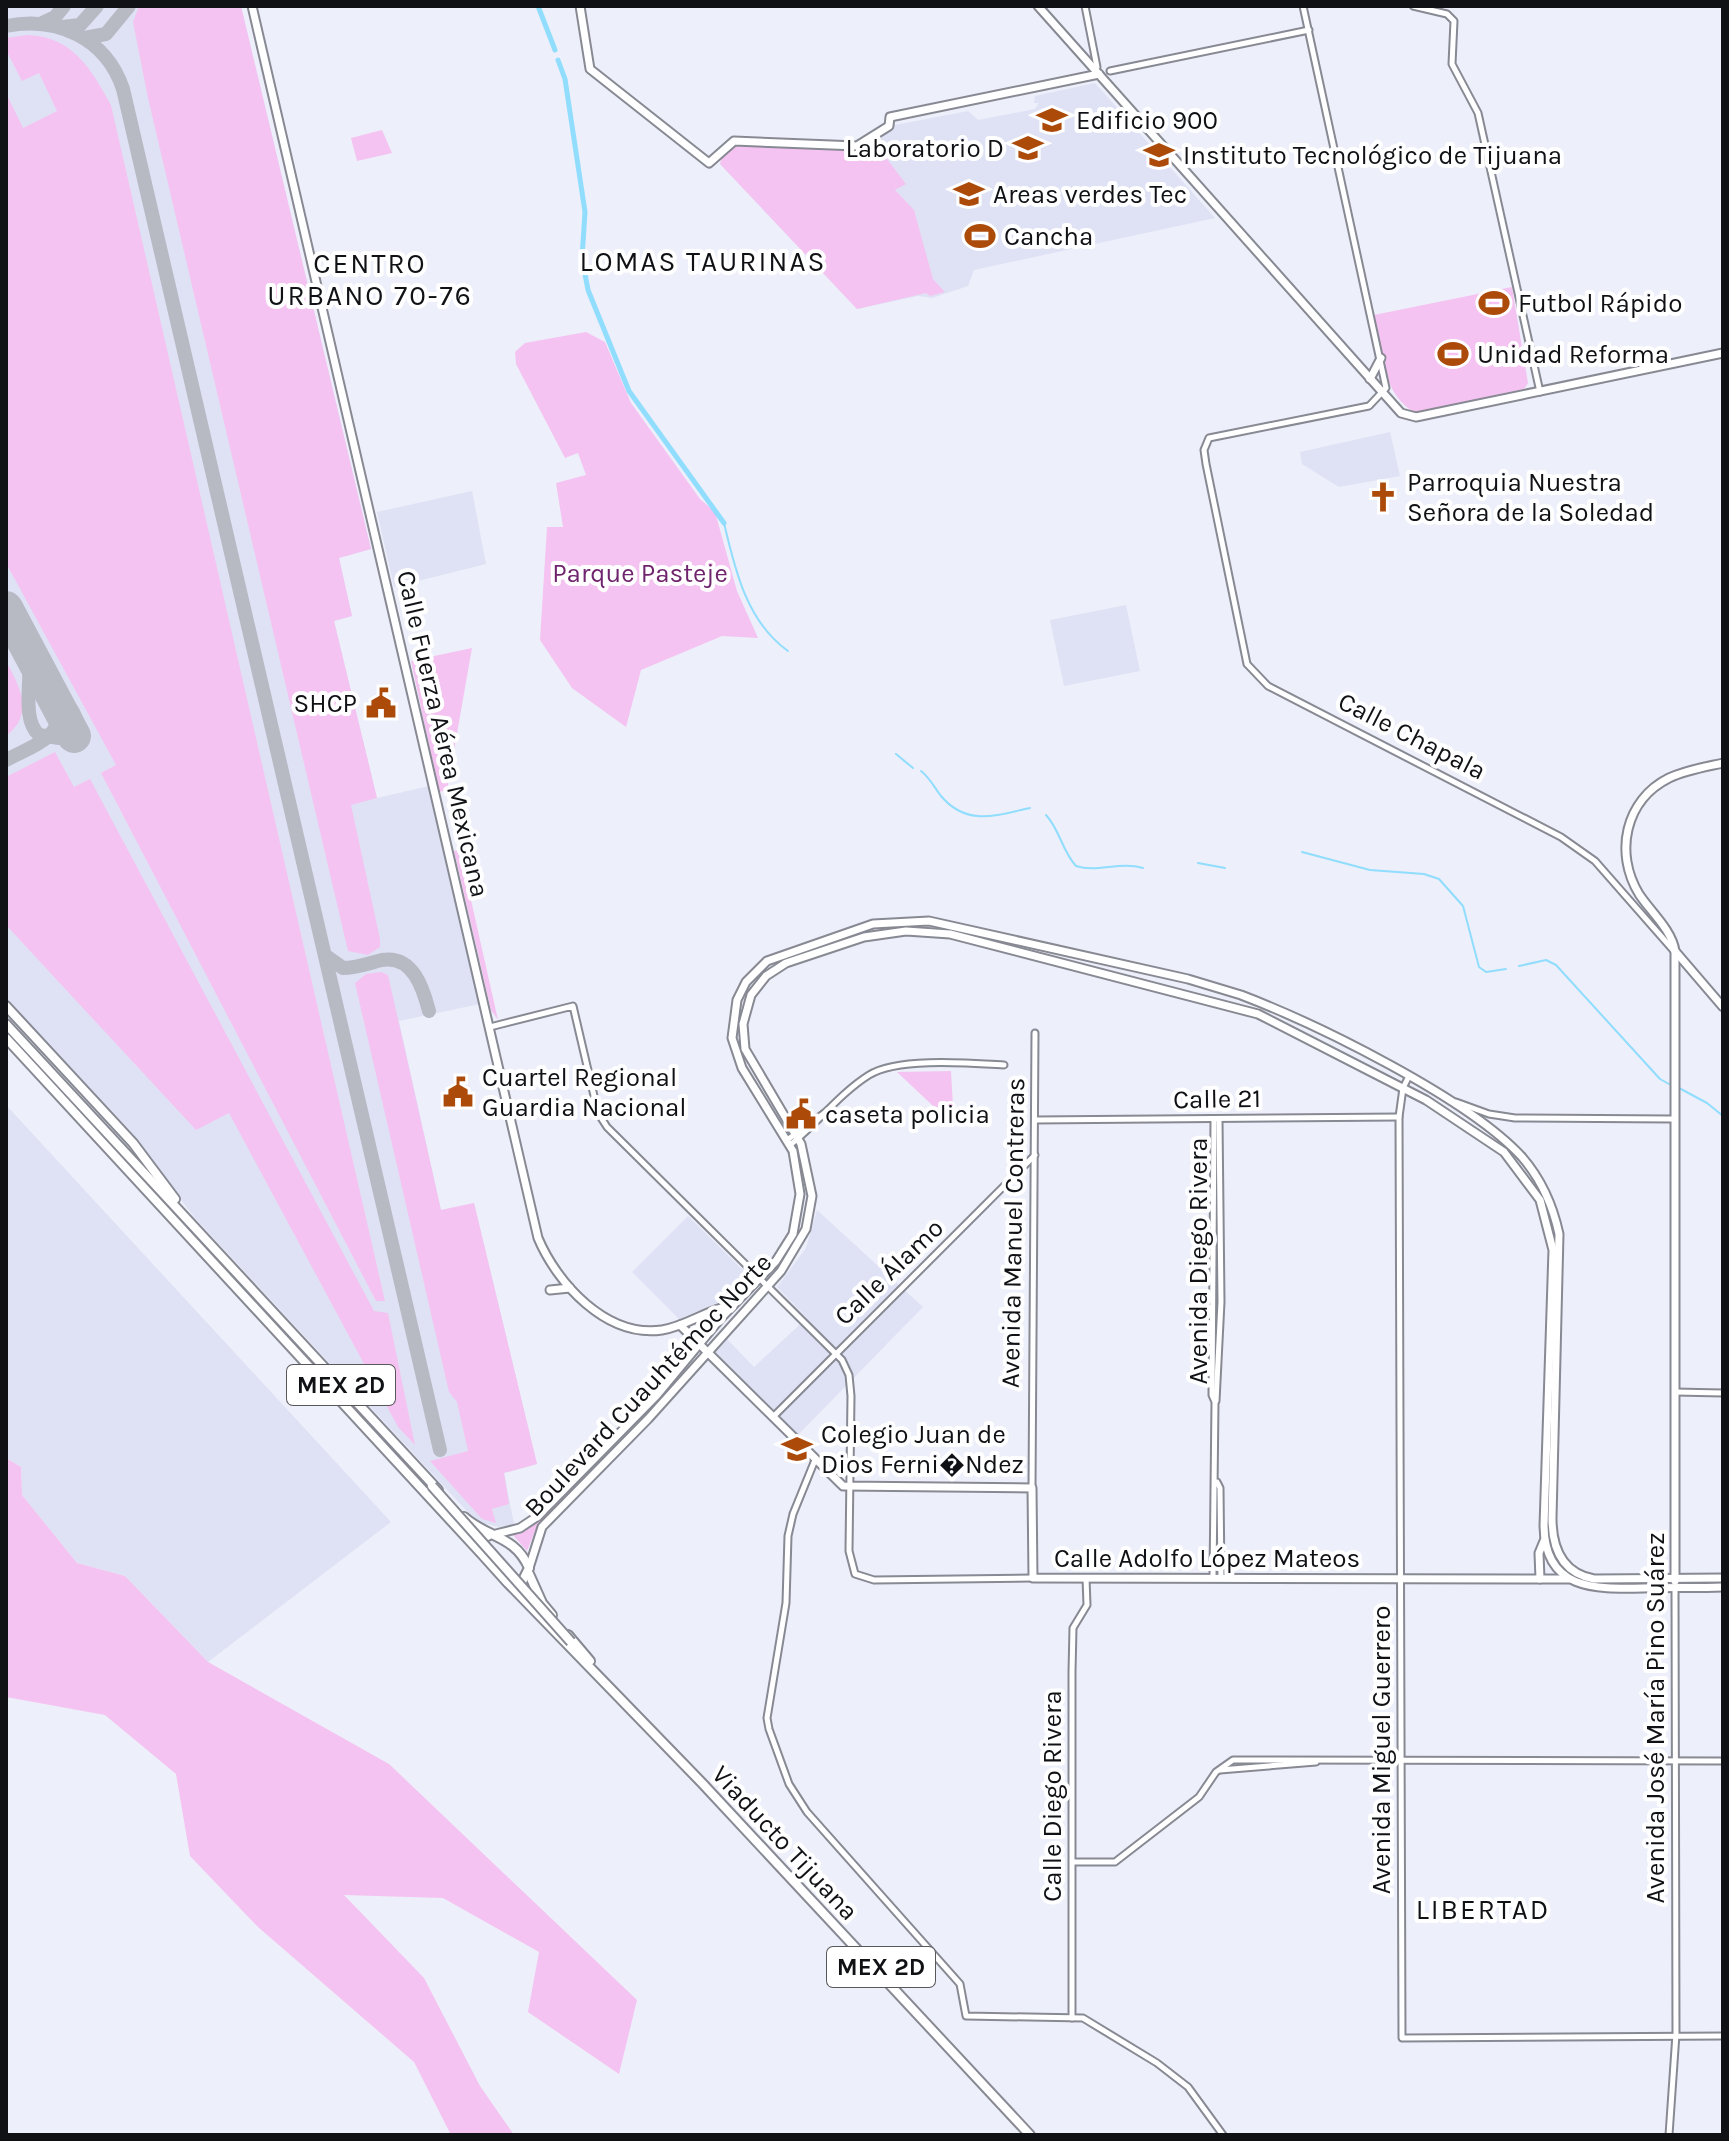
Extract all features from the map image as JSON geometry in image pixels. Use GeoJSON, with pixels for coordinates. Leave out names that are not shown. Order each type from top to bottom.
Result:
{"type":"FeatureCollection","features":[{"type":"Feature","properties":{"kind":"highway"},"geometry":{"type":"LineString","coordinates":[[6,1006],[147,1159],[194,1225]]}},
{"type":"Feature","properties":{"kind":"highway","name":"MEX 2D"},"geometry":{"type":"LineString","coordinates":[[6,1024],[194,1225],[213,1253],[507,1582]]}},
{"type":"Feature","properties":{"kind":"highway","name":"MEX 2D"},"geometry":{"type":"LineString","coordinates":[[6,1038],[467,1520],[512,1542],[529,1571],[542,1603],[590,1662]]}},
{"type":"Feature","properties":{"kind":"highway"},"geometry":{"type":"LineString","coordinates":[[403,1452],[590,1662]]}},
{"type":"Feature","properties":{"kind":"highway"},"geometry":{"type":"LineString","coordinates":[[480,1552],[482,1539],[493,1534]]}},
{"type":"Feature","properties":{"kind":"highway"},"geometry":{"type":"LineString","coordinates":[[507,1582],[522,1582],[529,1571]]}},
{"type":"Feature","properties":{"kind":"highway","name":"Viaducto Tijuana"},"geometry":{"type":"LineString","coordinates":[[507,1582],[723,1802],[1030,2135]]}},
{"type":"Feature","properties":{"kind":"highway","name":"Viaducto Tijuana"},"geometry":{"type":"LineString","coordinates":[[590,1662],[1037,2135]]}},
{"type":"Feature","properties":{"kind":"main road","name":"Calle Fuerza Aérea Mexicana"},"geometry":{"type":"LineString","coordinates":[[252,6],[538,1238],[552,1266],[570,1288],[593,1308],[625,1325],[656,1330],[680,1325],[733,1305]]}},
{"type":"Feature","properties":{"kind":"main road"},"geometry":{"type":"LineString","coordinates":[[580,6],[590,69],[709,163],[734,141],[857,146],[889,126],[890,117],[1098,70]]}},
{"type":"Feature","properties":{"kind":"main road"},"geometry":{"type":"LineString","coordinates":[[1038,6],[1395,407],[1416,417],[1723,353]]}},
{"type":"Feature","properties":{"kind":"main road"},"geometry":{"type":"LineString","coordinates":[[1370,379],[1381,358]]}},
{"type":"Feature","properties":{"kind":"main road"},"geometry":{"type":"LineString","coordinates":[[1675,951],[1670,938],[1631,878],[1625,847],[1627,830],[1637,808],[1654,787],[1678,774],[1723,763]]}},
{"type":"Feature","properties":{"kind":"main road","name":"Boulevard Cuauhtémoc Norte"},"geometry":{"type":"LineString","coordinates":[[493,1534],[520,1528],[538,1516],[657,1395],[699,1343],[786,1247],[795,1228],[800,1183],[788,1142],[734,1051],[732,1025],[741,991],[759,967],[782,954],[842,933],[901,920],[929,921],[978,930],[1241,995],[1277,1009],[1408,1078],[1499,1136],[1522,1158],[1543,1189],[1556,1220],[1561,1263],[1552,1540],[1558,1556],[1586,1577],[1723,1578]]}},
{"type":"Feature","properties":{"kind":"main road","name":"Boulevard Cuauhtémoc Norte"},"geometry":{"type":"LineString","coordinates":[[529,1571],[542,1527],[648,1419],[768,1286],[794,1253],[811,1209],[808,1169],[798,1135],[750,1063],[745,1049],[743,1024],[751,995],[766,976],[786,963],[864,937],[906,931],[950,934],[1218,1001],[1301,1034],[1481,1133],[1504,1152],[1532,1186],[1546,1216],[1553,1262],[1545,1539]]}},
{"type":"Feature","properties":{"kind":"main road","name":"Calle Chapala"},"geometry":{"type":"LineString","coordinates":[[1675,951],[1723,1007]]}},
{"type":"Feature","properties":{"kind":"main road","name":"Avenida José María Pino Suárez"},"geometry":{"type":"LineString","coordinates":[[1675,951],[1672,1119],[1675,1588]]}},
{"type":"Feature","properties":{"kind":"main road"},"geometry":{"type":"LineString","coordinates":[[550,1290],[570,1288]]}},
{"type":"Feature","properties":{"kind":"main road"},"geometry":{"type":"LineString","coordinates":[[680,1325],[815,1460],[848,1488],[1032,1488]]}},
{"type":"Feature","properties":{"kind":"main road","name":"Avenida Manuel Contreras"},"geometry":{"type":"LineString","coordinates":[[1032,1488],[1033,1578]]}},
{"type":"Feature","properties":{"kind":"main road"},"geometry":{"type":"LineString","coordinates":[[1540,1579],[1539,1553],[1545,1539]]}},
{"type":"Feature","properties":{"kind":"main road"},"geometry":{"type":"LineString","coordinates":[[1545,1539],[1550,1557],[1569,1579],[1598,1588],[1723,1587]]}},
{"type":"Feature","properties":{"kind":"main road","name":"Calle Adolfo López Mateos"},"geometry":{"type":"LineString","coordinates":[[1033,1578],[1569,1579]]}},
{"type":"Feature","properties":{"kind":"street"},"geometry":{"type":"LineString","coordinates":[[1085,6],[1098,70]]}},
{"type":"Feature","properties":{"kind":"street"},"geometry":{"type":"LineString","coordinates":[[1303,6],[1381,358],[1386,382],[1384,394]]}},
{"type":"Feature","properties":{"kind":"street"},"geometry":{"type":"LineString","coordinates":[[1413,6],[1447,14],[1454,21],[1452,64],[1478,113],[1540,392]]}},
{"type":"Feature","properties":{"kind":"street"},"geometry":{"type":"LineString","coordinates":[[1110,71],[1309,30]]}},
{"type":"Feature","properties":{"kind":"street","name":"Calle Chapala"},"geometry":{"type":"LineString","coordinates":[[1384,394],[1369,406],[1209,438],[1204,450],[1206,464],[1247,664],[1254,675],[1268,686],[1561,837],[1595,861],[1675,951]]}},
{"type":"Feature","properties":{"kind":"street"},"geometry":{"type":"LineString","coordinates":[[490,1027],[573,1006],[601,1120],[836,1352],[846,1366],[851,1396],[848,1488]]}},
{"type":"Feature","properties":{"kind":"street","name":"Avenida Manuel Contreras"},"geometry":{"type":"LineString","coordinates":[[1032,1488],[1035,1033]]}},
{"type":"Feature","properties":{"kind":"street"},"geometry":{"type":"LineString","coordinates":[[788,1142],[879,1070],[899,1066],[1004,1065]]}},
{"type":"Feature","properties":{"kind":"street","name":"Avenida Miguel Guerrero"},"geometry":{"type":"LineString","coordinates":[[1408,1078],[1403,1088],[1399,1117],[1402,2038],[1676,2034]]}},
{"type":"Feature","properties":{"kind":"street"},"geometry":{"type":"LineString","coordinates":[[1441,1097],[1489,1114],[1515,1118],[1672,1119]]}},
{"type":"Feature","properties":{"kind":"street"},"geometry":{"type":"LineString","coordinates":[[798,1135],[814,1126],[826,1111]]}},
{"type":"Feature","properties":{"kind":"street","name":"Calle 21"},"geometry":{"type":"LineString","coordinates":[[1035,1120],[1399,1117]]}},
{"type":"Feature","properties":{"kind":"street","name":"Avenida Diego Rivera"},"geometry":{"type":"LineString","coordinates":[[1217,1120],[1212,1395],[1215,1402],[1217,1482],[1220,1488],[1217,1578]]}},
{"type":"Feature","properties":{"kind":"street","name":"Calle Álamo"},"geometry":{"type":"LineString","coordinates":[[772,1418],[1035,1155]]}},
{"type":"Feature","properties":{"kind":"street"},"geometry":{"type":"LineString","coordinates":[[1675,1392],[1723,1393]]}},
{"type":"Feature","properties":{"kind":"street"},"geometry":{"type":"LineString","coordinates":[[815,1460],[793,1514],[788,1536],[786,1603],[767,1718],[772,1741],[789,1784],[807,1812],[960,1984],[966,2016],[1083,2018],[1157,2063],[1188,2087],[1223,2135]]}},
{"type":"Feature","properties":{"kind":"street","name":"Calle Adolfo López Mateos"},"geometry":{"type":"LineString","coordinates":[[848,1488],[853,1570],[858,1577],[874,1580],[1033,1578]]}},
{"type":"Feature","properties":{"kind":"street","name":"Calle Diego Rivera"},"geometry":{"type":"LineString","coordinates":[[1072,2018],[1073,1628],[1086,1608],[1086,1578]]}},
{"type":"Feature","properties":{"kind":"street","name":"Avenida José María Pino Suárez"},"geometry":{"type":"LineString","coordinates":[[1669,2135],[1676,2034],[1675,1588]]}},
{"type":"Feature","properties":{"kind":"street"},"geometry":{"type":"LineString","coordinates":[[1073,1862],[1115,1862],[1199,1797],[1220,1770],[1233,1760],[1400,1763],[1723,1761]]}},
{"type":"Feature","properties":{"kind":"street"},"geometry":{"type":"LineString","coordinates":[[1676,2034],[1723,2036]]}},
{"type":"Feature","properties":{"kind":"shaded area"},"geometry":{"type":"Polygon","coordinates":[[[6,6],[241,6],[371,549],[339,558],[352,616],[334,621],[377,798],[429,786],[480,1004],[399,1021],[441,1210],[474,1203],[537,1464],[504,1473],[514,1524],[498,1527],[476,1521],[194,1217],[156,1167],[6,1002],[6,6]]]}},
{"type":"Feature","properties":{"kind":"shaded area","name":"Instituto Tecnológico de Tijuana"},"geometry":{"type":"Polygon","coordinates":[[[1095,83],[1215,218],[974,270],[968,286],[932,298],[918,296],[857,309],[720,164],[726,149],[736,145],[863,149],[895,125],[968,111],[978,120],[1035,109],[1039,103],[1034,103],[1035,96],[1095,83]]]}},
{"type":"Feature","properties":{"kind":"shaded area"},"geometry":{"type":"Polygon","coordinates":[[[1390,432],[1400,476],[1339,487],[1302,464],[1300,452],[1390,432]]]}},
{"type":"Feature","properties":{"kind":"shaded area"},"geometry":{"type":"Polygon","coordinates":[[[472,491],[486,564],[394,587],[377,512],[472,491]]]}},
{"type":"Feature","properties":{"kind":"shaded area"},"geometry":{"type":"Polygon","coordinates":[[[1126,605],[1140,671],[1064,686],[1050,620],[1126,605]]]}},
{"type":"Feature","properties":{"kind":"shaded area"},"geometry":{"type":"Polygon","coordinates":[[[6,1105],[391,1522],[208,1662],[125,1576],[77,1563],[22,1495],[21,1467],[6,1458],[6,1105]]]}},
{"type":"Feature","properties":{"kind":"shaded area"},"geometry":{"type":"Polygon","coordinates":[[[817,1210],[923,1307],[798,1435],[714,1351],[727,1339],[754,1367],[807,1318],[777,1287],[806,1248],[817,1210]]]}},
{"type":"Feature","properties":{"kind":"shaded area"},"geometry":{"type":"Polygon","coordinates":[[[688,1216],[750,1277],[733,1296],[679,1319],[632,1272],[688,1216]]]}},
{"type":"Feature","properties":{"kind":"green space"},"geometry":{"type":"Polygon","coordinates":[[[139,6],[241,6],[371,549],[339,558],[352,616],[334,621],[377,798],[351,805],[380,939],[380,947],[368,955],[348,951],[148,98],[133,22],[139,6]]]}},
{"type":"Feature","properties":{"kind":"green space"},"geometry":{"type":"Polygon","coordinates":[[[28,35],[57,42],[79,57],[111,105],[385,1301],[376,1301],[101,773],[116,765],[6,563],[6,93],[23,128],[57,111],[39,73],[22,81],[6,50],[6,38],[28,35]]]}},
{"type":"Feature","properties":{"kind":"green space"},"geometry":{"type":"Polygon","coordinates":[[[382,130],[392,153],[357,161],[351,138],[382,130]]]}},
{"type":"Feature","properties":{"kind":"green space"},"geometry":{"type":"Polygon","coordinates":[[[875,143],[906,184],[895,190],[914,210],[933,279],[945,292],[930,296],[926,293],[857,309],[720,164],[723,153],[736,145],[852,151],[875,143]]]}},
{"type":"Feature","properties":{"kind":"green space","name":"Unidad Reforma"},"geometry":{"type":"Polygon","coordinates":[[[1512,287],[1528,383],[1524,389],[1416,413],[1405,405],[1396,395],[1385,370],[1374,315],[1512,287]]]}},
{"type":"Feature","properties":{"kind":"green space","name":"Parque Pasteje"},"geometry":{"type":"Polygon","coordinates":[[[586,332],[605,342],[631,403],[700,499],[715,512],[737,591],[758,638],[722,636],[641,670],[626,727],[572,688],[540,640],[547,527],[563,527],[556,483],[586,475],[578,453],[565,458],[516,364],[515,352],[525,343],[586,332]]]}},
{"type":"Feature","properties":{"kind":"green space"},"geometry":{"type":"Polygon","coordinates":[[[472,648],[447,790],[439,792],[411,661],[472,648]]]}},
{"type":"Feature","properties":{"kind":"green space"},"geometry":{"type":"Polygon","coordinates":[[[6,661],[20,690],[22,709],[15,728],[6,736],[6,661]]]}},
{"type":"Feature","properties":{"kind":"green space"},"geometry":{"type":"Polygon","coordinates":[[[55,752],[74,787],[90,779],[374,1311],[388,1313],[415,1445],[398,1427],[229,1113],[196,1130],[6,925],[6,777],[55,752]]]}},
{"type":"Feature","properties":{"kind":"green space"},"geometry":{"type":"Polygon","coordinates":[[[457,850],[498,1020],[491,1010],[454,851],[457,850]]]}},
{"type":"Feature","properties":{"kind":"green space"},"geometry":{"type":"Polygon","coordinates":[[[381,972],[388,975],[441,1210],[474,1203],[537,1464],[504,1473],[509,1504],[492,1509],[496,1523],[482,1519],[430,1461],[468,1451],[457,1402],[449,1392],[355,983],[366,974],[381,972]]]}},
{"type":"Feature","properties":{"kind":"green space"},"geometry":{"type":"Polygon","coordinates":[[[951,1071],[953,1107],[947,1119],[897,1072],[951,1071]]]}},
{"type":"Feature","properties":{"kind":"green space"},"geometry":{"type":"Polygon","coordinates":[[[672,1384],[537,1526],[527,1551],[512,1534],[535,1524],[672,1384]]]}},
{"type":"Feature","properties":{"kind":"green space"},"geometry":{"type":"Polygon","coordinates":[[[6,1458],[21,1467],[22,1495],[77,1563],[125,1576],[208,1662],[389,1764],[637,2000],[619,2074],[528,2012],[539,1952],[443,1898],[344,1895],[424,1978],[480,2086],[514,2135],[451,2135],[414,2062],[258,1927],[190,1856],[176,1774],[105,1715],[6,1697],[6,1458]]]}},
{"type":"Feature","properties":{"kind":"waterway"},"geometry":{"type":"LineString","coordinates":[[538,6],[555,50]]}},
{"type":"Feature","properties":{"kind":"waterway"},"geometry":{"type":"LineString","coordinates":[[558,60],[565,79],[585,212],[582,258],[588,290],[629,391],[724,523]]}},
{"type":"Feature","properties":{"kind":"waterway"},"geometry":{"type":"LineString","coordinates":[[724,523],[745,594],[762,625],[788,651]]}},
{"type":"Feature","properties":{"kind":"waterway"},"geometry":{"type":"LineString","coordinates":[[896,754],[913,768]]}},
{"type":"Feature","properties":{"kind":"waterway"},"geometry":{"type":"LineString","coordinates":[[921,771],[941,796],[961,812],[983,816],[1030,808]]}},
{"type":"Feature","properties":{"kind":"waterway"},"geometry":{"type":"LineString","coordinates":[[1046,815],[1076,866],[1143,868]]}},
{"type":"Feature","properties":{"kind":"waterway"},"geometry":{"type":"LineString","coordinates":[[1302,852],[1370,870],[1424,874],[1439,879],[1463,906],[1479,967],[1486,972],[1506,969]]}},
{"type":"Feature","properties":{"kind":"waterway"},"geometry":{"type":"LineString","coordinates":[[1198,863],[1225,868]]}},
{"type":"Feature","properties":{"kind":"waterway"},"geometry":{"type":"LineString","coordinates":[[1519,966],[1546,960],[1556,965],[1660,1079],[1669,1084]]}},
{"type":"Feature","properties":{"kind":"waterway"},"geometry":{"type":"LineString","coordinates":[[1679,1088],[1723,1116]]}},
{"type":"Feature","properties":{"kind":"taxiway"},"geometry":{"type":"LineString","coordinates":[[42,23],[55,17],[64,6]]}},
{"type":"Feature","properties":{"kind":"taxiway"},"geometry":{"type":"LineString","coordinates":[[62,27],[80,25],[97,6]]}},
{"type":"Feature","properties":{"kind":"taxiway"},"geometry":{"type":"LineString","coordinates":[[84,38],[106,34],[129,6]]}},
{"type":"Feature","properties":{"kind":"taxiway"},"geometry":{"type":"LineString","coordinates":[[6,26],[43,24],[77,35],[105,56],[123,89],[440,1450]]}},
{"type":"Feature","properties":{"kind":"taxiway"},"geometry":{"type":"LineString","coordinates":[[27,648],[33,727],[39,735],[59,738],[70,730],[75,716],[47,684]]}},
{"type":"Feature","properties":{"kind":"taxiway"},"geometry":{"type":"LineString","coordinates":[[6,760],[43,741],[56,727],[59,707]]}},
{"type":"Feature","properties":{"kind":"taxiway"},"geometry":{"type":"LineString","coordinates":[[326,956],[343,968],[382,960],[402,963],[420,983],[429,1011]]}},
{"type":"Feature","properties":{"kind":"runway"},"geometry":{"type":"LineString","coordinates":[[6,608],[74,736]]}},
{"type":"Feature","properties":{"kind":"place","name":"Edificio 900"},"geometry":{"type":"Point","coordinates":[1052,120]}},
{"type":"Feature","properties":{"kind":"place","name":"Laboratorio D"},"geometry":{"type":"Point","coordinates":[1028,148]}},
{"type":"Feature","properties":{"kind":"place","name":"Instituto Tecnológico de Tijuana"},"geometry":{"type":"Point","coordinates":[1159,155]}},
{"type":"Feature","properties":{"kind":"place","name":"Areas verdes Tec"},"geometry":{"type":"Point","coordinates":[969,194]}},
{"type":"Feature","properties":{"kind":"place","name":"Cancha"},"geometry":{"type":"Point","coordinates":[980,236]}},
{"type":"Feature","properties":{"kind":"place","name":"Futbol Rápido"},"geometry":{"type":"Point","coordinates":[1494,303]}},
{"type":"Feature","properties":{"kind":"place","name":"Unidad Reforma"},"geometry":{"type":"Point","coordinates":[1453,354]}},
{"type":"Feature","properties":{"kind":"place","name":"Parroquia Nuestra Señora de la Soledad"},"geometry":{"type":"Point","coordinates":[1383,497]}},
{"type":"Feature","properties":{"kind":"place","name":"SHCP"},"geometry":{"type":"Point","coordinates":[381,703]}},
{"type":"Feature","properties":{"kind":"place","name":"Cuartel Regional Guardia Nacional"},"geometry":{"type":"Point","coordinates":[458,1092]}},
{"type":"Feature","properties":{"kind":"place","name":"caseta policia"},"geometry":{"type":"Point","coordinates":[801,1114]}},
{"type":"Feature","properties":{"kind":"place","name":"Colegio Juan de Dios Ferni�Ndez"},"geometry":{"type":"Point","coordinates":[797,1449]}},
{"type":"Feature","properties":{"kind":"district","name":"LOMAS TAURINAS"},"geometry":{"type":"Point","coordinates":[703,261]}},
{"type":"Feature","properties":{"kind":"district","name":"CENTRO URBANO 70-76"},"geometry":{"type":"Point","coordinates":[370,279]}},
{"type":"Feature","properties":{"kind":"district","name":"LIBERTAD"},"geometry":{"type":"Point","coordinates":[1483,1909]}}]}
